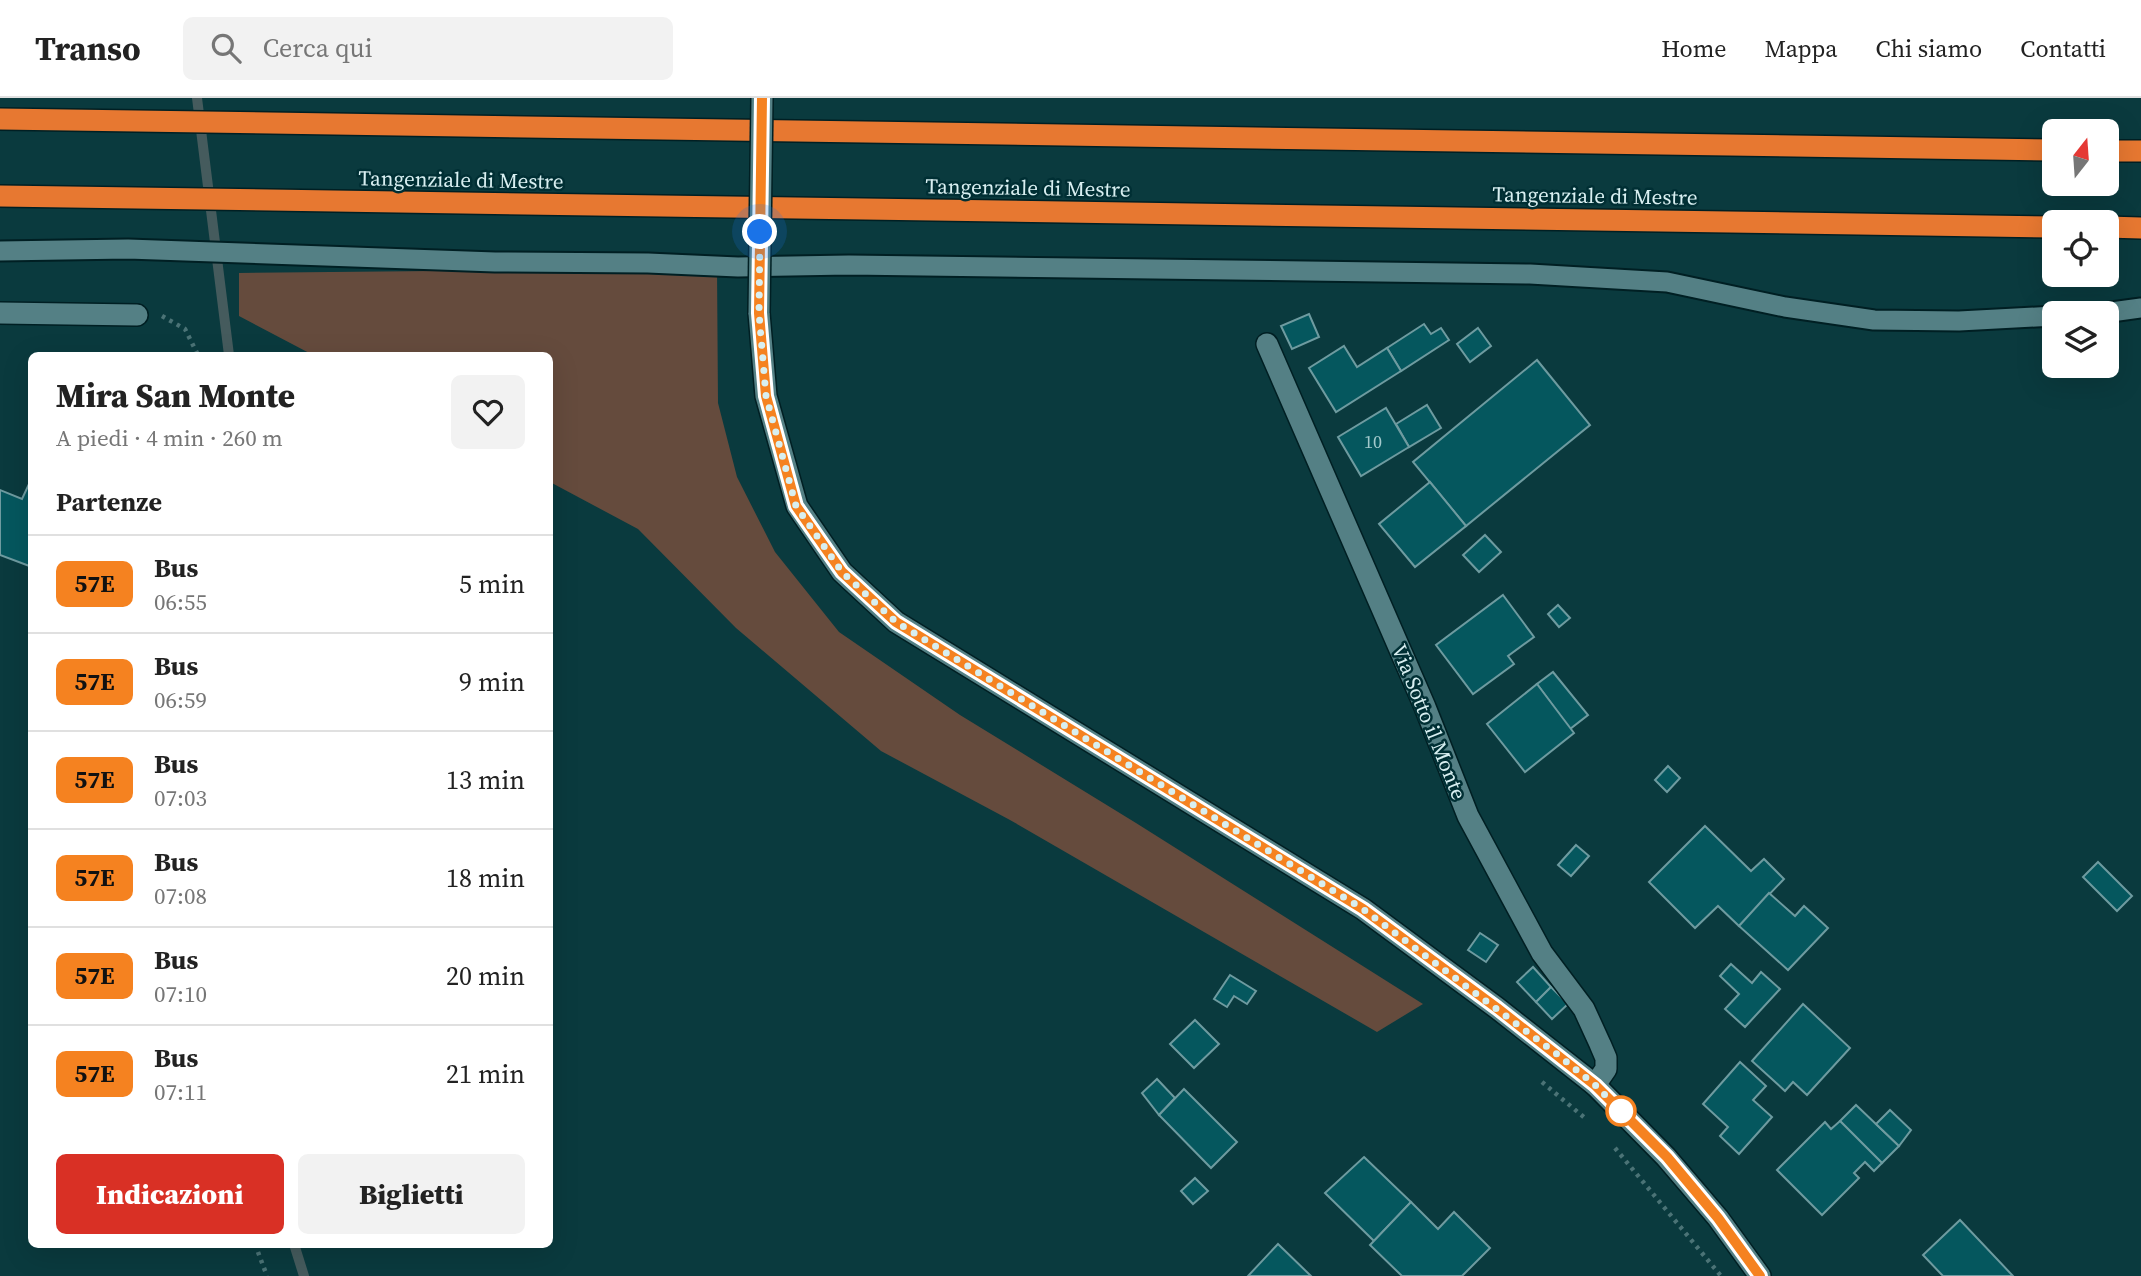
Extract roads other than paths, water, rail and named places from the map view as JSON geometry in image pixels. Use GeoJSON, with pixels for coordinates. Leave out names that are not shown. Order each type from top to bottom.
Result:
{"type":"FeatureCollection","features":[{"type":"Feature","properties":{"kind":"highway"},"geometry":{"type":"LineString","coordinates":[[0,119],[2042,150]]}},
{"type":"Feature","properties":{"kind":"highway"},"geometry":{"type":"LineString","coordinates":[[2119,151],[2141,151]]}},
{"type":"Feature","properties":{"kind":"highway","name":"Tangenziale di Mestre"},"geometry":{"type":"LineString","coordinates":[[0,197],[2042,226]]}},
{"type":"Feature","properties":{"kind":"highway"},"geometry":{"type":"LineString","coordinates":[[2119,227],[2141,228]]}},
{"type":"Feature","properties":{"kind":"main road"},"geometry":{"type":"LineString","coordinates":[[762,98],[759,313],[766,396],[796,506],[842,572],[896,622],[1363,909],[1497,1008],[1595,1085],[1667,1157],[1718,1218],[1760,1276]]}},
{"type":"Feature","properties":{"kind":"main road"},"geometry":{"type":"LineString","coordinates":[[0,313],[137,315]]}},
{"type":"Feature","properties":{"kind":"main road","name":"Via Sotto il Monte"},"geometry":{"type":"LineString","coordinates":[[1267,344],[1425,708],[1468,816],[1542,953],[1584,1009],[1600,1044],[1606,1058],[1605,1069],[1595,1085]]}},
{"type":"Feature","properties":{"kind":"lane"},"geometry":{"type":"LineString","coordinates":[[0,251],[128,249],[495,262],[649,263],[738,267],[849,265],[1530,274],[1667,282],[1785,307],[1874,320],[1959,321],[2042,317]]}},
{"type":"Feature","properties":{"kind":"lane"},"geometry":{"type":"LineString","coordinates":[[2119,311],[2141,308]]}},
{"type":"Feature","properties":{"kind":"waterway"},"geometry":{"type":"LineString","coordinates":[[197,98],[229,352]]}},
{"type":"Feature","properties":{"kind":"waterway"},"geometry":{"type":"LineString","coordinates":[[295,1248],[304,1276]]}}]}
